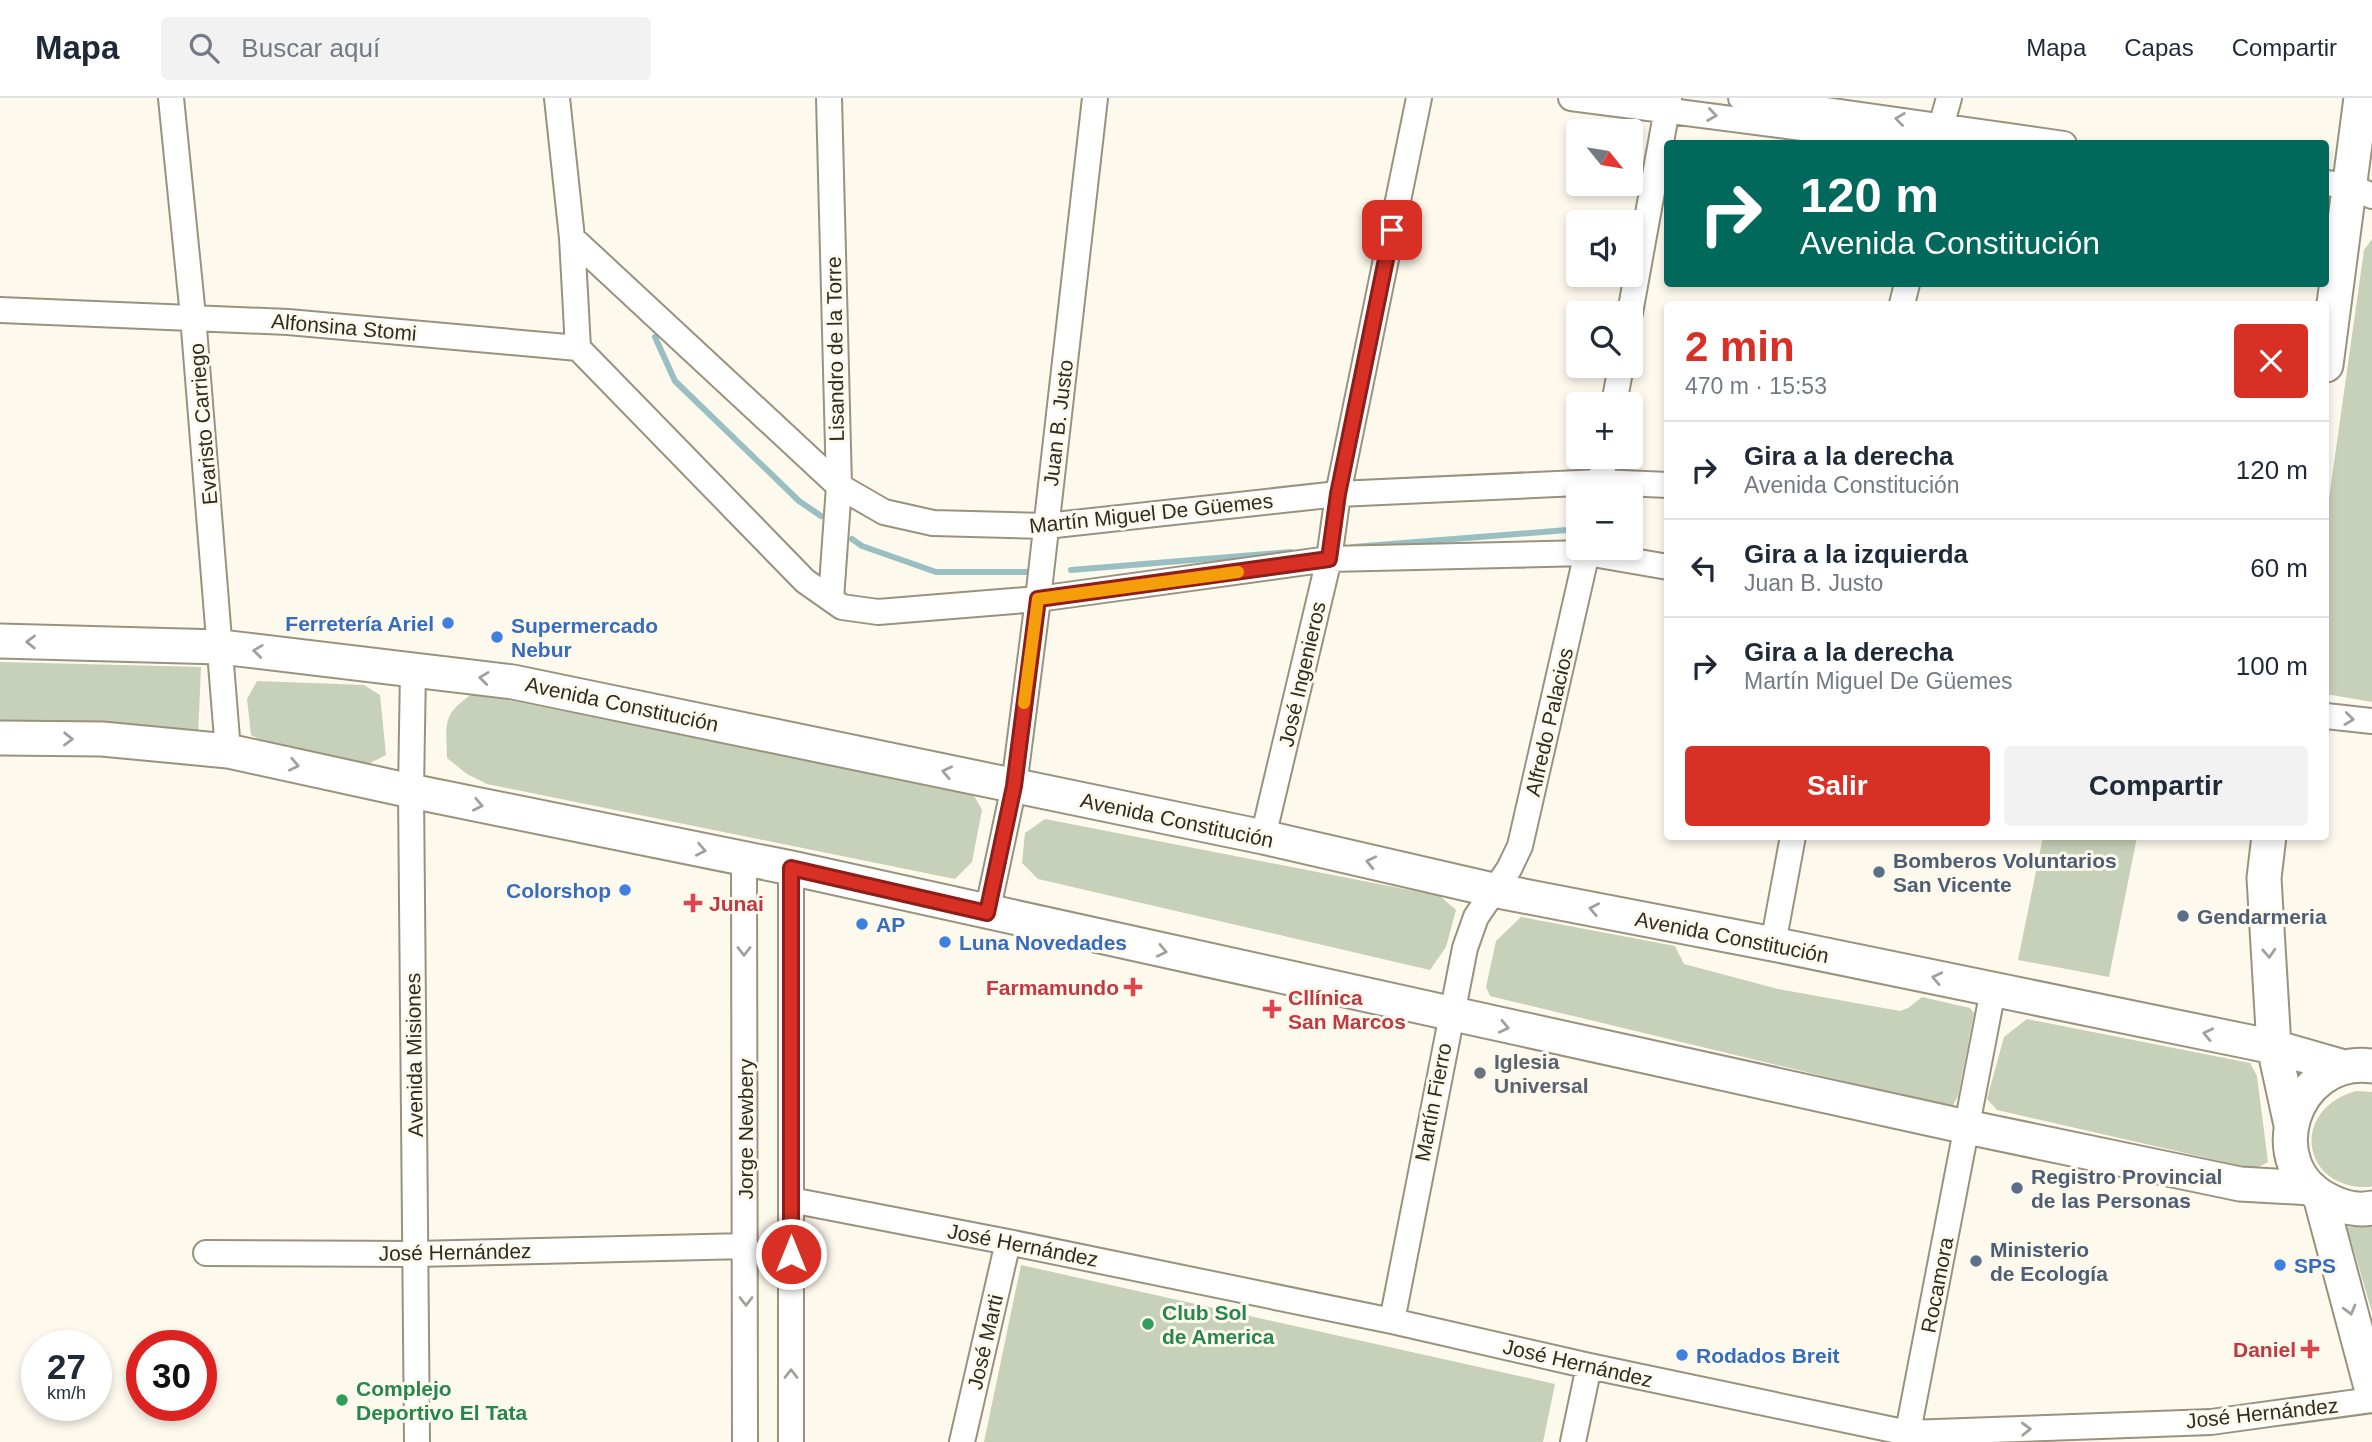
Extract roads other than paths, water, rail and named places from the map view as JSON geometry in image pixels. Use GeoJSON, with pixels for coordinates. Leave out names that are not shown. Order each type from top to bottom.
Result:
{"type":"FeatureCollection","features":[{"type":"Feature","properties":{"kind":"main road"},"geometry":{"type":"LineString","coordinates":[[2329,337],[2344,196],[2361,98]]}},
{"type":"Feature","properties":{"kind":"main road","name":"Avenida Constitución"},"geometry":{"type":"LineString","coordinates":[[0,641],[221,647],[513,682],[1263,837],[1493,890],[1993,989],[2358,1067]]}},
{"type":"Feature","properties":{"kind":"main road"},"geometry":{"type":"LineString","coordinates":[[0,738],[102,739],[228,751],[791,868],[1966,1127],[2241,1184],[2316,1192]]}},
{"type":"Feature","properties":{"kind":"main road"},"geometry":{"type":"LineString","coordinates":[[2269,840],[2264,878],[2274,1047],[2291,1125],[2290,1148],[2297,1170],[2316,1192],[2343,1207],[2372,1208]]}},
{"type":"Feature","properties":{"kind":"main road"},"geometry":{"type":"LineString","coordinates":[[2291,1125],[2300,1099],[2319,1079],[2358,1067]]}},
{"type":"Feature","properties":{"kind":"main road"},"geometry":{"type":"LineString","coordinates":[[2316,1192],[2372,1391]]}},
{"type":"Feature","properties":{"kind":"street","name":"Evaristo Carriego"},"geometry":{"type":"LineString","coordinates":[[172,98],[193,316],[228,751]]}},
{"type":"Feature","properties":{"kind":"street"},"geometry":{"type":"LineString","coordinates":[[557,98],[572,238],[578,348],[805,581],[842,607],[878,612],[1038,599],[1329,559],[1566,551]]}},
{"type":"Feature","properties":{"kind":"street","name":"Lisandro de la Torre"},"geometry":{"type":"LineString","coordinates":[[829,98],[839,486],[831,600]]}},
{"type":"Feature","properties":{"kind":"street","name":"Juan B. Justo"},"geometry":{"type":"LineString","coordinates":[[987,913],[1014,786],[1095,98]]}},
{"type":"Feature","properties":{"kind":"street","name":"José Ingenieros"},"geometry":{"type":"LineString","coordinates":[[1263,837],[1329,559],[1338,494],[1419,98]]}},
{"type":"Feature","properties":{"kind":"street"},"geometry":{"type":"LineString","coordinates":[[1571,98],[1668,103],[1899,140]]}},
{"type":"Feature","properties":{"kind":"street"},"geometry":{"type":"LineString","coordinates":[[1741,98],[1939,134],[2014,140]]}},
{"type":"Feature","properties":{"kind":"street"},"geometry":{"type":"LineString","coordinates":[[1939,134],[1949,98]]}},
{"type":"Feature","properties":{"kind":"street"},"geometry":{"type":"LineString","coordinates":[[1632,301],[1668,103]]}},
{"type":"Feature","properties":{"kind":"street","name":"Martín Miguel De Güemes"},"geometry":{"type":"LineString","coordinates":[[572,238],[839,486],[884,512],[933,523],[1046,526],[1338,494],[1566,489]]}},
{"type":"Feature","properties":{"kind":"street","name":"Alfonsina Stomi"},"geometry":{"type":"LineString","coordinates":[[0,310],[193,316],[302,323],[578,348]]}},
{"type":"Feature","properties":{"kind":"street","name":"Martín Miguel De Güemes"},"geometry":{"type":"LineString","coordinates":[[1643,486],[1664,485]]}},
{"type":"Feature","properties":{"kind":"street","name":"Alfredo Palacios"},"geometry":{"type":"LineString","coordinates":[[1493,890],[1509,869],[1520,846],[1586,560]]}},
{"type":"Feature","properties":{"kind":"street"},"geometry":{"type":"LineString","coordinates":[[1635,560],[1664,566]]}},
{"type":"Feature","properties":{"kind":"street","name":"Avenida Misiones"},"geometry":{"type":"LineString","coordinates":[[413,669],[411,791],[417,1442]]}},
{"type":"Feature","properties":{"kind":"street"},"geometry":{"type":"LineString","coordinates":[[2329,716],[2372,721]]}},
{"type":"Feature","properties":{"kind":"street"},"geometry":{"type":"LineString","coordinates":[[1773,944],[1792,840]]}},
{"type":"Feature","properties":{"kind":"street","name":"Jorge Newbery"},"geometry":{"type":"LineString","coordinates":[[744,858],[745,1442]]}},
{"type":"Feature","properties":{"kind":"street"},"geometry":{"type":"LineString","coordinates":[[791,868],[791,1442]]}},
{"type":"Feature","properties":{"kind":"street","name":"Martín Fierro"},"geometry":{"type":"LineString","coordinates":[[1392,1321],[1465,947],[1476,917],[1493,890]]}},
{"type":"Feature","properties":{"kind":"street","name":"Rocamora"},"geometry":{"type":"LineString","coordinates":[[1907,1438],[1993,989]]}},
{"type":"Feature","properties":{"kind":"street","name":"José Hernández"},"geometry":{"type":"LineString","coordinates":[[791,1200],[1392,1321],[1907,1438],[2211,1422],[2372,1400]]}},
{"type":"Feature","properties":{"kind":"street","name":"José Marti"},"geometry":{"type":"LineString","coordinates":[[962,1442],[1008,1242]]}},
{"type":"Feature","properties":{"kind":"street","name":"José Hernández"},"geometry":{"type":"LineString","coordinates":[[206,1253],[416,1254],[746,1246]]}},
{"type":"Feature","properties":{"kind":"street"},"geometry":{"type":"LineString","coordinates":[[1573,1442],[1589,1366]]}},
{"type":"Feature","properties":{"kind":"waterway"},"geometry":{"type":"LineString","coordinates":[[655,337],[675,381],[799,501],[821,516]]}},
{"type":"Feature","properties":{"kind":"waterway"},"geometry":{"type":"LineString","coordinates":[[1353,547],[1566,530]]}},
{"type":"Feature","properties":{"kind":"waterway"},"geometry":{"type":"LineString","coordinates":[[852,539],[862,546],[936,572],[1027,572]]}},
{"type":"Feature","properties":{"kind":"waterway"},"geometry":{"type":"LineString","coordinates":[[1071,570],[1291,552]]}},
{"type":"Feature","properties":{"kind":"place","name":"Ferretería Ariel"},"geometry":{"type":"Point","coordinates":[448,623]}},
{"type":"Feature","properties":{"kind":"place","name":"Supermercado Nebur"},"geometry":{"type":"Point","coordinates":[497,637]}},
{"type":"Feature","properties":{"kind":"place","name":"Bomberos Voluntarios San Vicente"},"geometry":{"type":"Point","coordinates":[1879,872]}},
{"type":"Feature","properties":{"kind":"place","name":"Colorshop"},"geometry":{"type":"Point","coordinates":[625,890]}},
{"type":"Feature","properties":{"kind":"place","name":"Junai"},"geometry":{"type":"Point","coordinates":[693,903]}},
{"type":"Feature","properties":{"kind":"place","name":"Gendarmeria"},"geometry":{"type":"Point","coordinates":[2183,916]}},
{"type":"Feature","properties":{"kind":"place","name":"AP"},"geometry":{"type":"Point","coordinates":[862,924]}},
{"type":"Feature","properties":{"kind":"place","name":"Luna Novedades"},"geometry":{"type":"Point","coordinates":[945,942]}},
{"type":"Feature","properties":{"kind":"place","name":"Farmamundo"},"geometry":{"type":"Point","coordinates":[1133,987]}},
{"type":"Feature","properties":{"kind":"place","name":"Cllínica San Marcos"},"geometry":{"type":"Point","coordinates":[1272,1009]}},
{"type":"Feature","properties":{"kind":"place","name":"Iglesia Universal"},"geometry":{"type":"Point","coordinates":[1480,1073]}},
{"type":"Feature","properties":{"kind":"place","name":"Registro Provincial de las Personas"},"geometry":{"type":"Point","coordinates":[2017,1188]}},
{"type":"Feature","properties":{"kind":"place","name":"Ministerio de Ecología"},"geometry":{"type":"Point","coordinates":[1976,1261]}},
{"type":"Feature","properties":{"kind":"place","name":"SPS"},"geometry":{"type":"Point","coordinates":[2280,1265]}},
{"type":"Feature","properties":{"kind":"place","name":"Club Sol de America"},"geometry":{"type":"Point","coordinates":[1148,1324]}},
{"type":"Feature","properties":{"kind":"place","name":"Daniel"},"geometry":{"type":"Point","coordinates":[2310,1349]}},
{"type":"Feature","properties":{"kind":"place","name":"Rodados Breit"},"geometry":{"type":"Point","coordinates":[1682,1355]}},
{"type":"Feature","properties":{"kind":"place","name":"Complejo Deportivo El Tata"},"geometry":{"type":"Point","coordinates":[342,1400]}}]}
